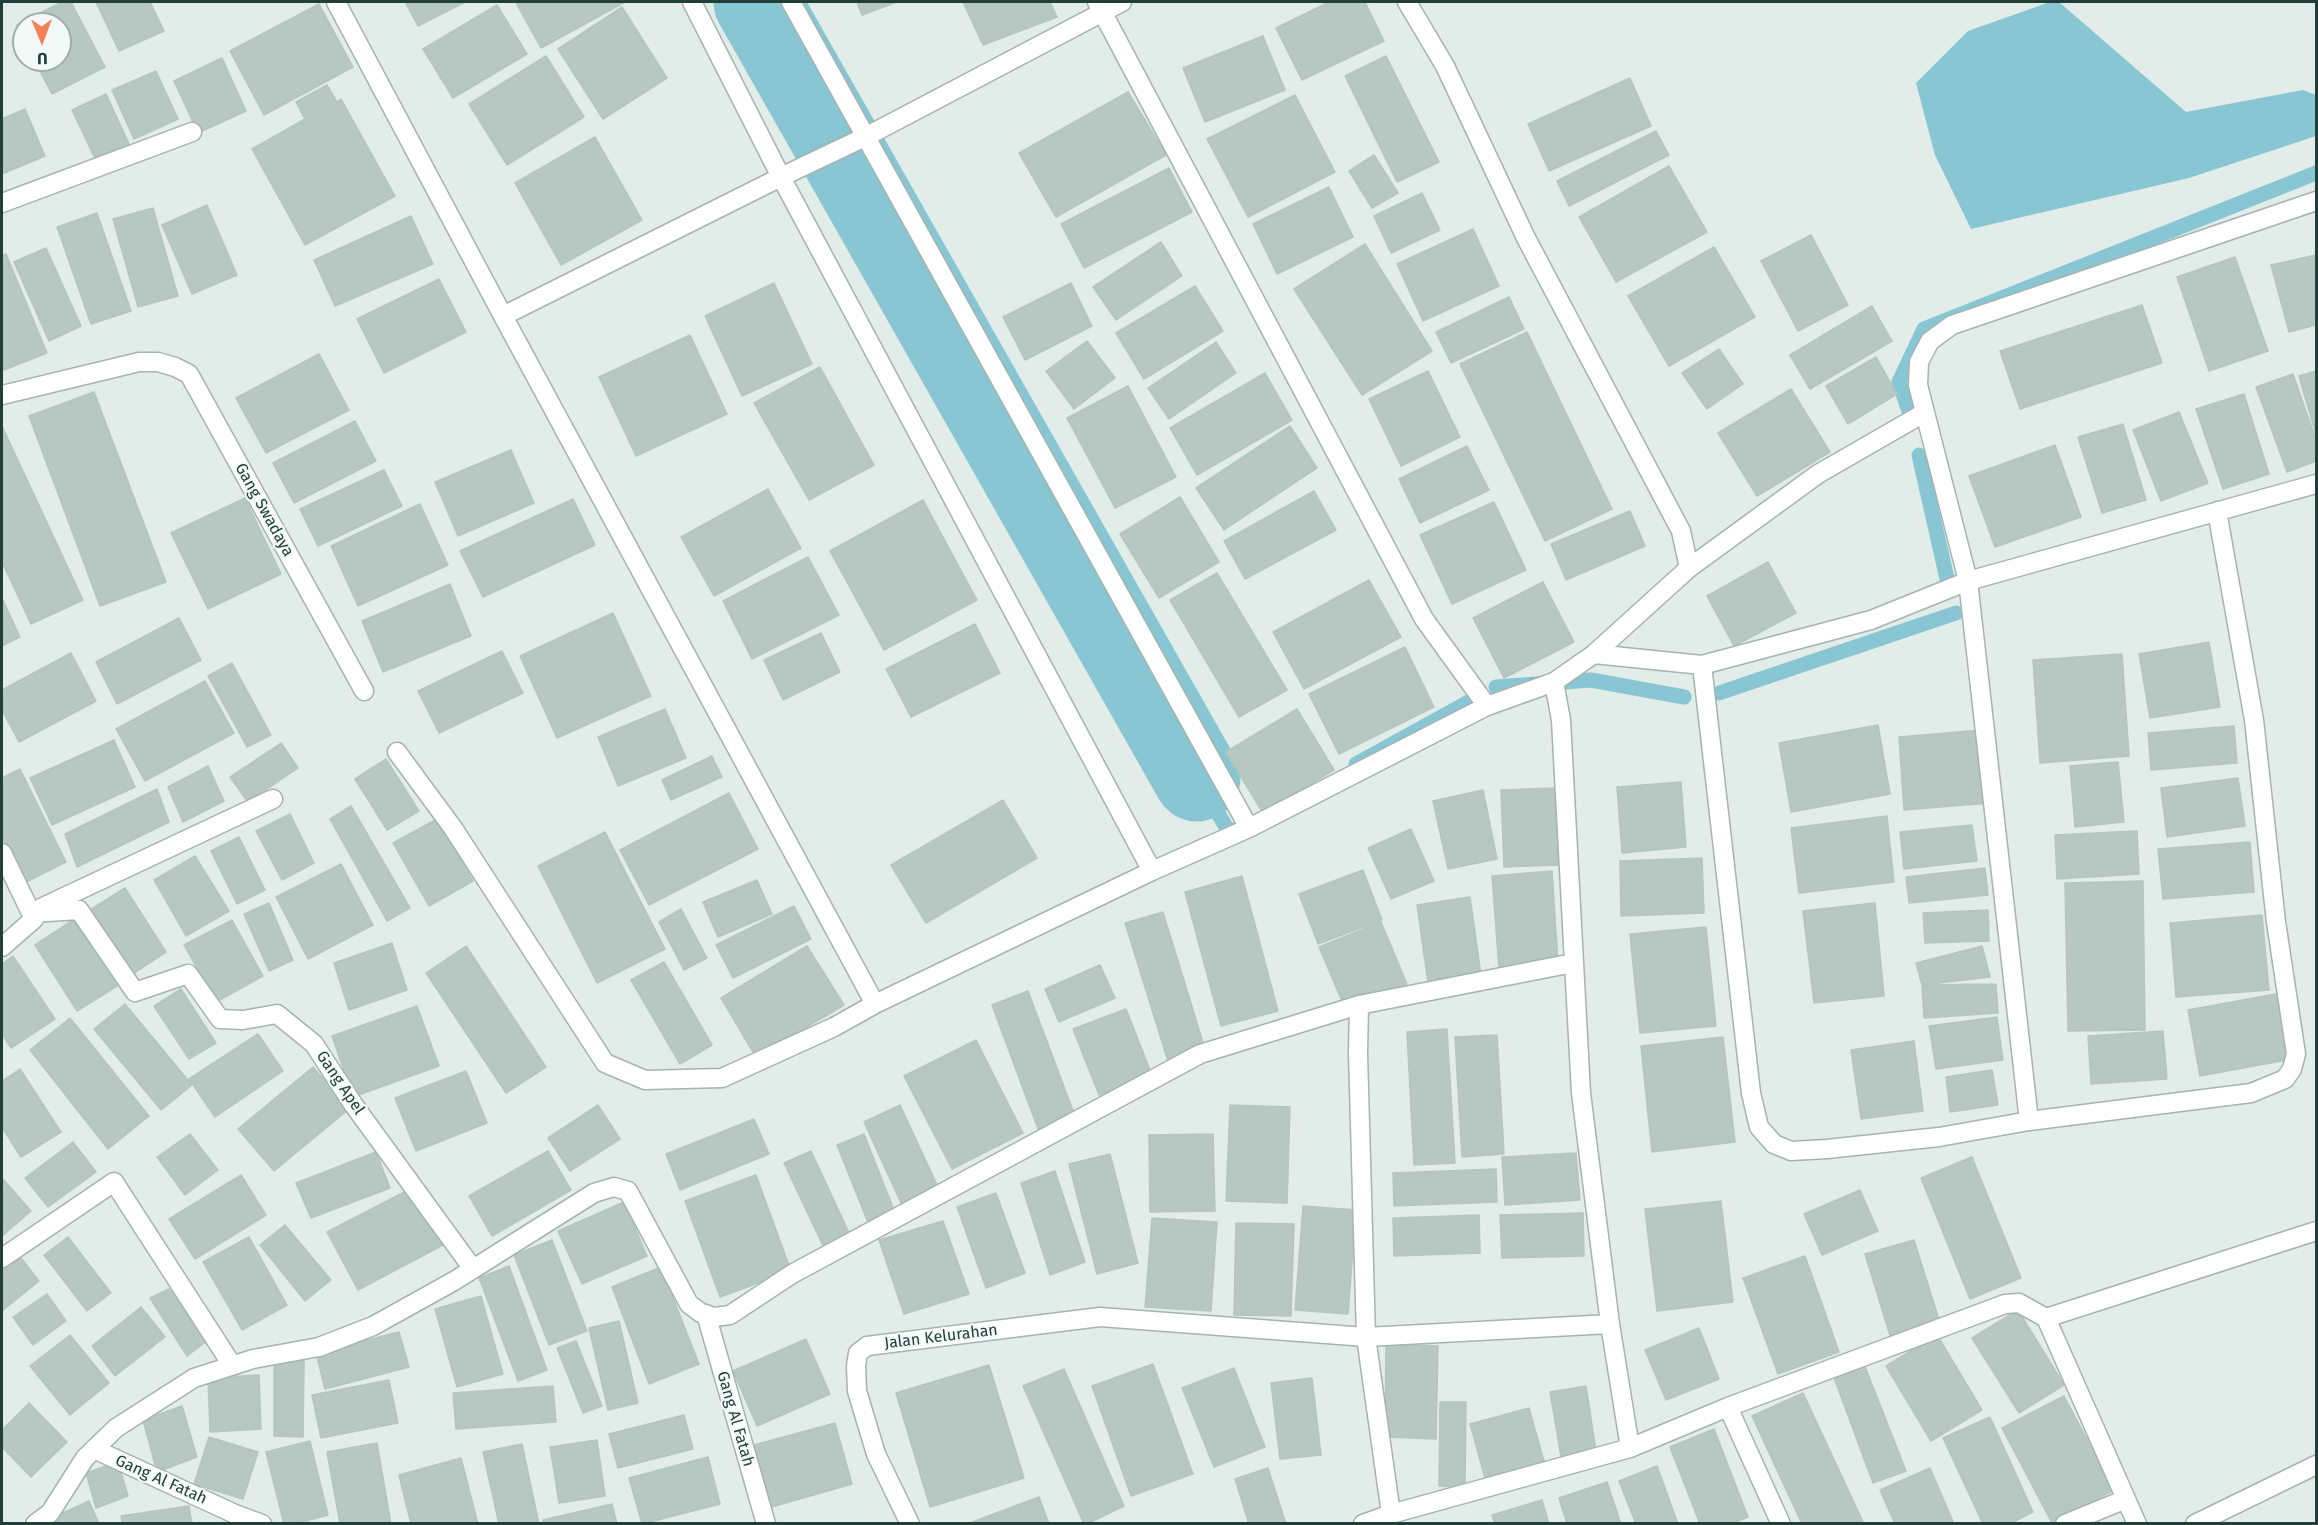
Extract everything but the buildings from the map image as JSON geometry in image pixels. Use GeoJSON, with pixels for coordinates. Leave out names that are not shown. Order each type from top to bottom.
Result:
{"type":"FeatureCollection","features":[{"type":"Feature","properties":{"kind":"street"},"geometry":{"type":"LineString","coordinates":[[336,2],[875,1004]]}},
{"type":"Feature","properties":{"kind":"street"},"geometry":{"type":"LineString","coordinates":[[692,2],[781,177],[1152,871]]}},
{"type":"Feature","properties":{"kind":"street"},"geometry":{"type":"LineString","coordinates":[[791,2],[1249,828]]}},
{"type":"Feature","properties":{"kind":"street"},"geometry":{"type":"LineString","coordinates":[[503,316],[867,136],[1100,7],[1122,2]]}},
{"type":"Feature","properties":{"kind":"street"},"geometry":{"type":"LineString","coordinates":[[1407,2],[1445,66],[1526,238],[1681,531],[1689,568]]}},
{"type":"Feature","properties":{"kind":"street"},"geometry":{"type":"LineString","coordinates":[[1100,7],[1424,619],[1487,706]]}},
{"type":"Feature","properties":{"kind":"street"},"geometry":{"type":"LineString","coordinates":[[2,203],[192,132]]}},
{"type":"Feature","properties":{"kind":"street"},"geometry":{"type":"LineString","coordinates":[[2029,1121],[1968,581],[1924,413],[1918,385],[1918,362],[1930,341],[1952,325],[2316,201]]}},
{"type":"Feature","properties":{"kind":"street","name":"Gang Swadaya"},"geometry":{"type":"LineString","coordinates":[[2,395],[139,362],[158,362],[189,374],[364,691]]}},
{"type":"Feature","properties":{"kind":"street"},"geometry":{"type":"LineString","coordinates":[[398,752],[453,828],[605,1063],[645,1080],[722,1078],[834,1027],[875,1004],[1152,871],[1249,828],[1487,706],[1554,682],[1594,654],[1689,568],[1818,474],[1924,413]]}},
{"type":"Feature","properties":{"kind":"street"},"geometry":{"type":"LineString","coordinates":[[1594,654],[1702,665],[1871,620],[1968,581],[2316,484]]}},
{"type":"Feature","properties":{"kind":"street"},"geometry":{"type":"LineString","coordinates":[[1702,665],[1751,1093],[1759,1127],[1774,1144],[1791,1151],[1827,1149],[1939,1137],[2029,1121],[2251,1093],[2285,1079],[2292,1069],[2296,1054],[2276,922],[2254,720],[2217,511]]}},
{"type":"Feature","properties":{"kind":"street"},"geometry":{"type":"LineString","coordinates":[[1554,682],[1561,720],[1581,1093],[1610,1324],[1630,1448]]}},
{"type":"Feature","properties":{"kind":"street"},"geometry":{"type":"LineString","coordinates":[[31,913],[273,799]]}},
{"type":"Feature","properties":{"kind":"street"},"geometry":{"type":"LineString","coordinates":[[2,853],[34,919],[2,947]]}},
{"type":"Feature","properties":{"kind":"street","name":"Gang Apel"},"geometry":{"type":"LineString","coordinates":[[31,913],[79,910],[135,992],[188,974],[220,1019],[243,1020],[277,1014],[314,1044],[353,1104],[473,1269]]}},
{"type":"Feature","properties":{"kind":"street"},"geometry":{"type":"LineString","coordinates":[[35,1524],[50,1513],[85,1458],[116,1428],[194,1378],[232,1365],[319,1347],[374,1326],[473,1269],[594,1193],[614,1187],[628,1191],[689,1304],[714,1317],[730,1316],[792,1274],[1200,1054],[1359,1005],[1573,963]]}},
{"type":"Feature","properties":{"kind":"street"},"geometry":{"type":"LineString","coordinates":[[1359,1005],[1358,1053],[1366,1337],[1391,1514]]}},
{"type":"Feature","properties":{"kind":"street"},"geometry":{"type":"LineString","coordinates":[[2,1258],[114,1182],[232,1365]]}},
{"type":"Feature","properties":{"kind":"street"},"geometry":{"type":"LineString","coordinates":[[2046,1318],[2316,1231]]}},
{"type":"Feature","properties":{"kind":"street"},"geometry":{"type":"LineString","coordinates":[[1363,1524],[1391,1514],[1630,1448],[1728,1407],[2005,1304],[2019,1304],[2046,1318],[2137,1524]]}},
{"type":"Feature","properties":{"kind":"street","name":"Gang Al Fatah"},"geometry":{"type":"LineString","coordinates":[[706,1314],[766,1524]]}},
{"type":"Feature","properties":{"kind":"street","name":"Jalan Kelurahan"},"geometry":{"type":"LineString","coordinates":[[910,1524],[876,1454],[857,1391],[858,1353],[867,1346],[1100,1317],[1366,1337]]}},
{"type":"Feature","properties":{"kind":"street"},"geometry":{"type":"LineString","coordinates":[[1366,1337],[1610,1324]]}},
{"type":"Feature","properties":{"kind":"street"},"geometry":{"type":"LineString","coordinates":[[1728,1407],[1781,1524]]}},
{"type":"Feature","properties":{"kind":"street","name":"Gang Al Fatah"},"geometry":{"type":"LineString","coordinates":[[94,1449],[235,1514],[262,1524]]}},
{"type":"Feature","properties":{"kind":"street"},"geometry":{"type":"LineString","coordinates":[[2195,1524],[2316,1465]]}},
{"type":"Feature","properties":{"kind":"street"},"geometry":{"type":"LineString","coordinates":[[2065,1524],[2126,1499]]}},
{"type":"Feature","properties":{"kind":"water"},"geometry":{"type":"Polygon","coordinates":[[[2050,2],[2059,2],[2186,112],[2303,90],[2316,95],[2316,136],[2189,178],[1971,229],[1935,155],[1916,83],[1968,31],[2050,2]]]}},
{"type":"Feature","properties":{"kind":"waterway"},"geometry":{"type":"LineString","coordinates":[[757,2],[1197,778]]}},
{"type":"Feature","properties":{"kind":"waterway"},"geometry":{"type":"LineString","coordinates":[[1909,411],[1899,382],[1924,329],[2316,173]]}},
{"type":"Feature","properties":{"kind":"waterway"},"geometry":{"type":"LineString","coordinates":[[1919,455],[1948,583]]}},
{"type":"Feature","properties":{"kind":"waterway"},"geometry":{"type":"LineString","coordinates":[[1719,693],[1956,613]]}},
{"type":"Feature","properties":{"kind":"waterway"},"geometry":{"type":"LineString","coordinates":[[1496,687],[1591,680],[1684,697]]}},
{"type":"Feature","properties":{"kind":"waterway"},"geometry":{"type":"LineString","coordinates":[[1356,764],[1474,699]]}},
{"type":"Feature","properties":{"kind":"waterway"},"geometry":{"type":"LineString","coordinates":[[1197,778],[1229,832],[1240,828]]}}]}
